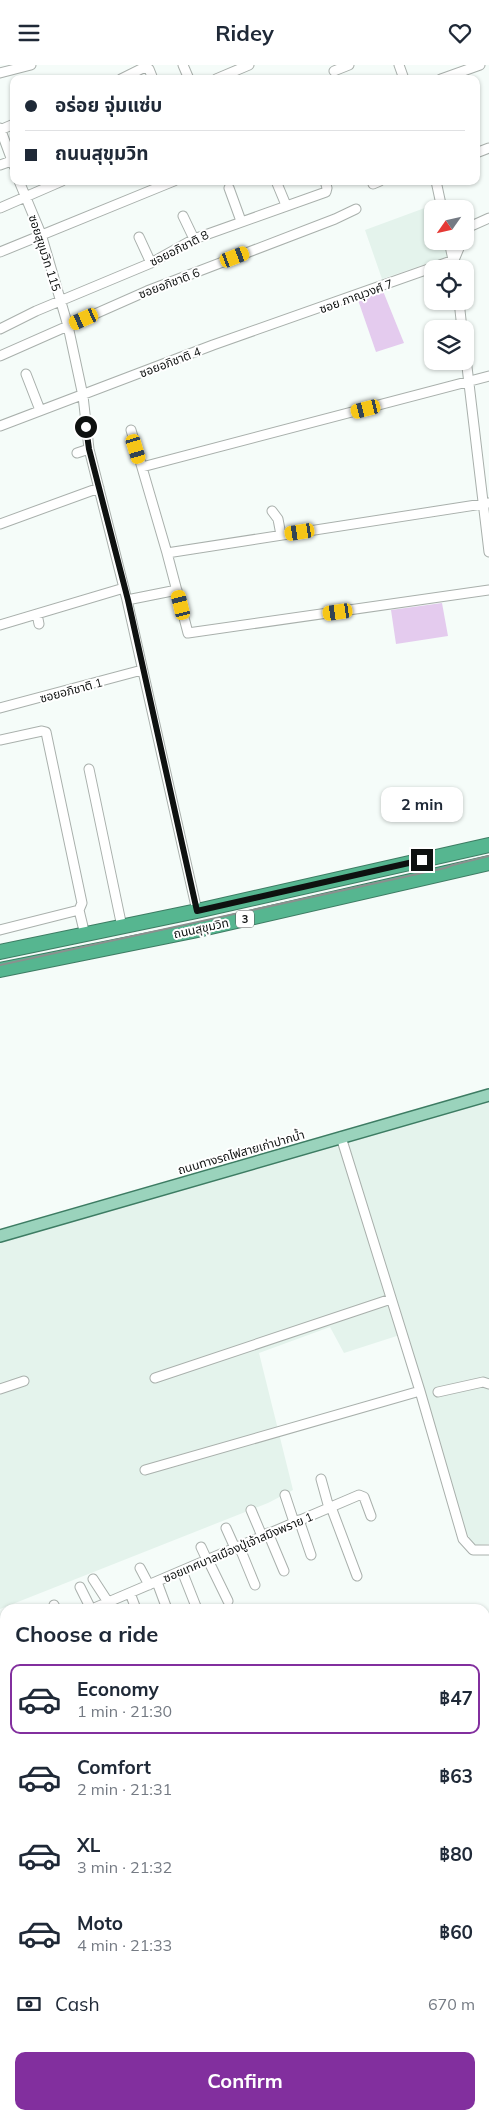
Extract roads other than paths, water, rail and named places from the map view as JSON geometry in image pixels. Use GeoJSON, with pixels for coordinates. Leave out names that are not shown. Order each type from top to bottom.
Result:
{"type":"FeatureCollection","features":[{"type":"Feature","properties":{"kind":"highway","name":"ถนนสุขุมวิท"},"geometry":{"type":"LineString","coordinates":[[0,952],[197,911],[489,845]]}},
{"type":"Feature","properties":{"kind":"highway","name":"ถนนสุขุมวิท"},"geometry":{"type":"LineString","coordinates":[[0,969],[193,931],[489,863]]}},
{"type":"Feature","properties":{"kind":"main road","name":"ถนนทางรถไฟสายเก่าปากน้ำ"},"geometry":{"type":"LineString","coordinates":[[0,1235],[489,1095]]}},
{"type":"Feature","properties":{"kind":"street"},"geometry":{"type":"LineString","coordinates":[[0,73],[31,65]]}},
{"type":"Feature","properties":{"kind":"street"},"geometry":{"type":"LineString","coordinates":[[222,65],[226,75],[249,65]]}},
{"type":"Feature","properties":{"kind":"street"},"geometry":{"type":"LineString","coordinates":[[334,71],[350,65]]}},
{"type":"Feature","properties":{"kind":"street"},"geometry":{"type":"LineString","coordinates":[[452,75],[480,65]]}},
{"type":"Feature","properties":{"kind":"street"},"geometry":{"type":"LineString","coordinates":[[129,75],[145,67],[149,69],[151,75]]}},
{"type":"Feature","properties":{"kind":"street"},"geometry":{"type":"LineString","coordinates":[[0,129],[10,154]]}},
{"type":"Feature","properties":{"kind":"street","name":"ซอยสุขุมวิท 115"},"geometry":{"type":"LineString","coordinates":[[20,185],[41,235],[68,326],[83,396],[89,449],[128,600],[142,670],[172,791],[197,911]]}},
{"type":"Feature","properties":{"kind":"street"},"geometry":{"type":"LineString","coordinates":[[0,208],[53,185]]}},
{"type":"Feature","properties":{"kind":"street"},"geometry":{"type":"LineString","coordinates":[[0,252],[164,185]]}},
{"type":"Feature","properties":{"kind":"street"},"geometry":{"type":"LineString","coordinates":[[278,185],[286,205]]}},
{"type":"Feature","properties":{"kind":"street"},"geometry":{"type":"LineString","coordinates":[[437,185],[440,200]]}},
{"type":"Feature","properties":{"kind":"street","name":"ซอยอภิชาติ 8"},"geometry":{"type":"LineString","coordinates":[[0,329],[151,263],[194,239],[286,205],[326,186]]}},
{"type":"Feature","properties":{"kind":"street"},"geometry":{"type":"LineString","coordinates":[[229,188],[241,221]]}},
{"type":"Feature","properties":{"kind":"street","name":"ซอยอภิชาติ 6"},"geometry":{"type":"LineString","coordinates":[[0,356],[147,291],[335,219],[356,209]]}},
{"type":"Feature","properties":{"kind":"street"},"geometry":{"type":"LineString","coordinates":[[183,216],[194,239]]}},
{"type":"Feature","properties":{"kind":"street"},"geometry":{"type":"LineString","coordinates":[[474,225],[489,218]]}},
{"type":"Feature","properties":{"kind":"street"},"geometry":{"type":"LineString","coordinates":[[139,237],[151,263]]}},
{"type":"Feature","properties":{"kind":"street","name":"ซอย ภาณุวงศ์ 7"},"geometry":{"type":"LineString","coordinates":[[258,330],[424,275]]}},
{"type":"Feature","properties":{"kind":"street","name":"ซอยอภิชาติ 4"},"geometry":{"type":"LineString","coordinates":[[0,426],[213,345],[258,330]]}},
{"type":"Feature","properties":{"kind":"street"},"geometry":{"type":"LineString","coordinates":[[468,370],[486,503],[489,552]]}},
{"type":"Feature","properties":{"kind":"street"},"geometry":{"type":"LineString","coordinates":[[26,373],[40,410]]}},
{"type":"Feature","properties":{"kind":"street"},"geometry":{"type":"LineString","coordinates":[[142,467],[489,376]]}},
{"type":"Feature","properties":{"kind":"street"},"geometry":{"type":"LineString","coordinates":[[131,430],[188,633],[489,590]]}},
{"type":"Feature","properties":{"kind":"street"},"geometry":{"type":"LineString","coordinates":[[77,453],[89,449]]}},
{"type":"Feature","properties":{"kind":"street"},"geometry":{"type":"LineString","coordinates":[[0,524],[99,488]]}},
{"type":"Feature","properties":{"kind":"street"},"geometry":{"type":"LineString","coordinates":[[167,553],[486,503]]}},
{"type":"Feature","properties":{"kind":"street"},"geometry":{"type":"LineString","coordinates":[[272,511],[278,519],[281,535]]}},
{"type":"Feature","properties":{"kind":"street"},"geometry":{"type":"LineString","coordinates":[[0,625],[124,588]]}},
{"type":"Feature","properties":{"kind":"street"},"geometry":{"type":"LineString","coordinates":[[128,600],[177,590]]}},
{"type":"Feature","properties":{"kind":"street"},"geometry":{"type":"LineString","coordinates":[[37,614],[39,624]]}},
{"type":"Feature","properties":{"kind":"street","name":"ซอยอภิชาติ 1"},"geometry":{"type":"LineString","coordinates":[[0,708],[142,670]]}},
{"type":"Feature","properties":{"kind":"street"},"geometry":{"type":"LineString","coordinates":[[0,740],[42,731],[46,732],[82,903],[79,910],[85,935]]}},
{"type":"Feature","properties":{"kind":"street"},"geometry":{"type":"LineString","coordinates":[[89,769],[122,927]]}},
{"type":"Feature","properties":{"kind":"street"},"geometry":{"type":"LineString","coordinates":[[0,930],[79,910]]}},
{"type":"Feature","properties":{"kind":"street"},"geometry":{"type":"LineString","coordinates":[[341,1137],[420,1391],[462,1539],[473,1550],[489,1550]]}},
{"type":"Feature","properties":{"kind":"street"},"geometry":{"type":"LineString","coordinates":[[155,1378],[391,1299]]}},
{"type":"Feature","properties":{"kind":"street"},"geometry":{"type":"LineString","coordinates":[[0,1389],[24,1381]]}},
{"type":"Feature","properties":{"kind":"street"},"geometry":{"type":"LineString","coordinates":[[438,1392],[483,1382],[489,1384]]}},
{"type":"Feature","properties":{"kind":"street"},"geometry":{"type":"LineString","coordinates":[[145,1470],[420,1391]]}},
{"type":"Feature","properties":{"kind":"street"},"geometry":{"type":"LineString","coordinates":[[321,1479],[357,1576]]}},
{"type":"Feature","properties":{"kind":"street"},"geometry":{"type":"LineString","coordinates":[[285,1495],[311,1555]]}},
{"type":"Feature","properties":{"kind":"street","name":"ซอยเทศบาลเมืองปู่เจ้าสมิงพราย 1"},"geometry":{"type":"LineString","coordinates":[[108,1604],[361,1495],[364,1497],[371,1516]]}},
{"type":"Feature","properties":{"kind":"street"},"geometry":{"type":"LineString","coordinates":[[251,1510],[284,1571]]}},
{"type":"Feature","properties":{"kind":"street"},"geometry":{"type":"LineString","coordinates":[[226,1528],[255,1585]]}},
{"type":"Feature","properties":{"kind":"street"},"geometry":{"type":"LineString","coordinates":[[201,1547],[228,1601]]}},
{"type":"Feature","properties":{"kind":"street"},"geometry":{"type":"LineString","coordinates":[[140,1568],[153,1583],[164,1604]]}},
{"type":"Feature","properties":{"kind":"street"},"geometry":{"type":"LineString","coordinates":[[182,1571],[195,1604]]}},
{"type":"Feature","properties":{"kind":"street"},"geometry":{"type":"LineString","coordinates":[[93,1579],[106,1604]]}},
{"type":"Feature","properties":{"kind":"street"},"geometry":{"type":"LineString","coordinates":[[80,1587],[89,1604]]}},
{"type":"Feature","properties":{"kind":"street"},"geometry":{"type":"LineString","coordinates":[[130,1593],[134,1604]]}},
{"type":"Feature","properties":{"kind":"railway"},"geometry":{"type":"LineString","coordinates":[[0,965],[445,868],[489,856]]}}]}
